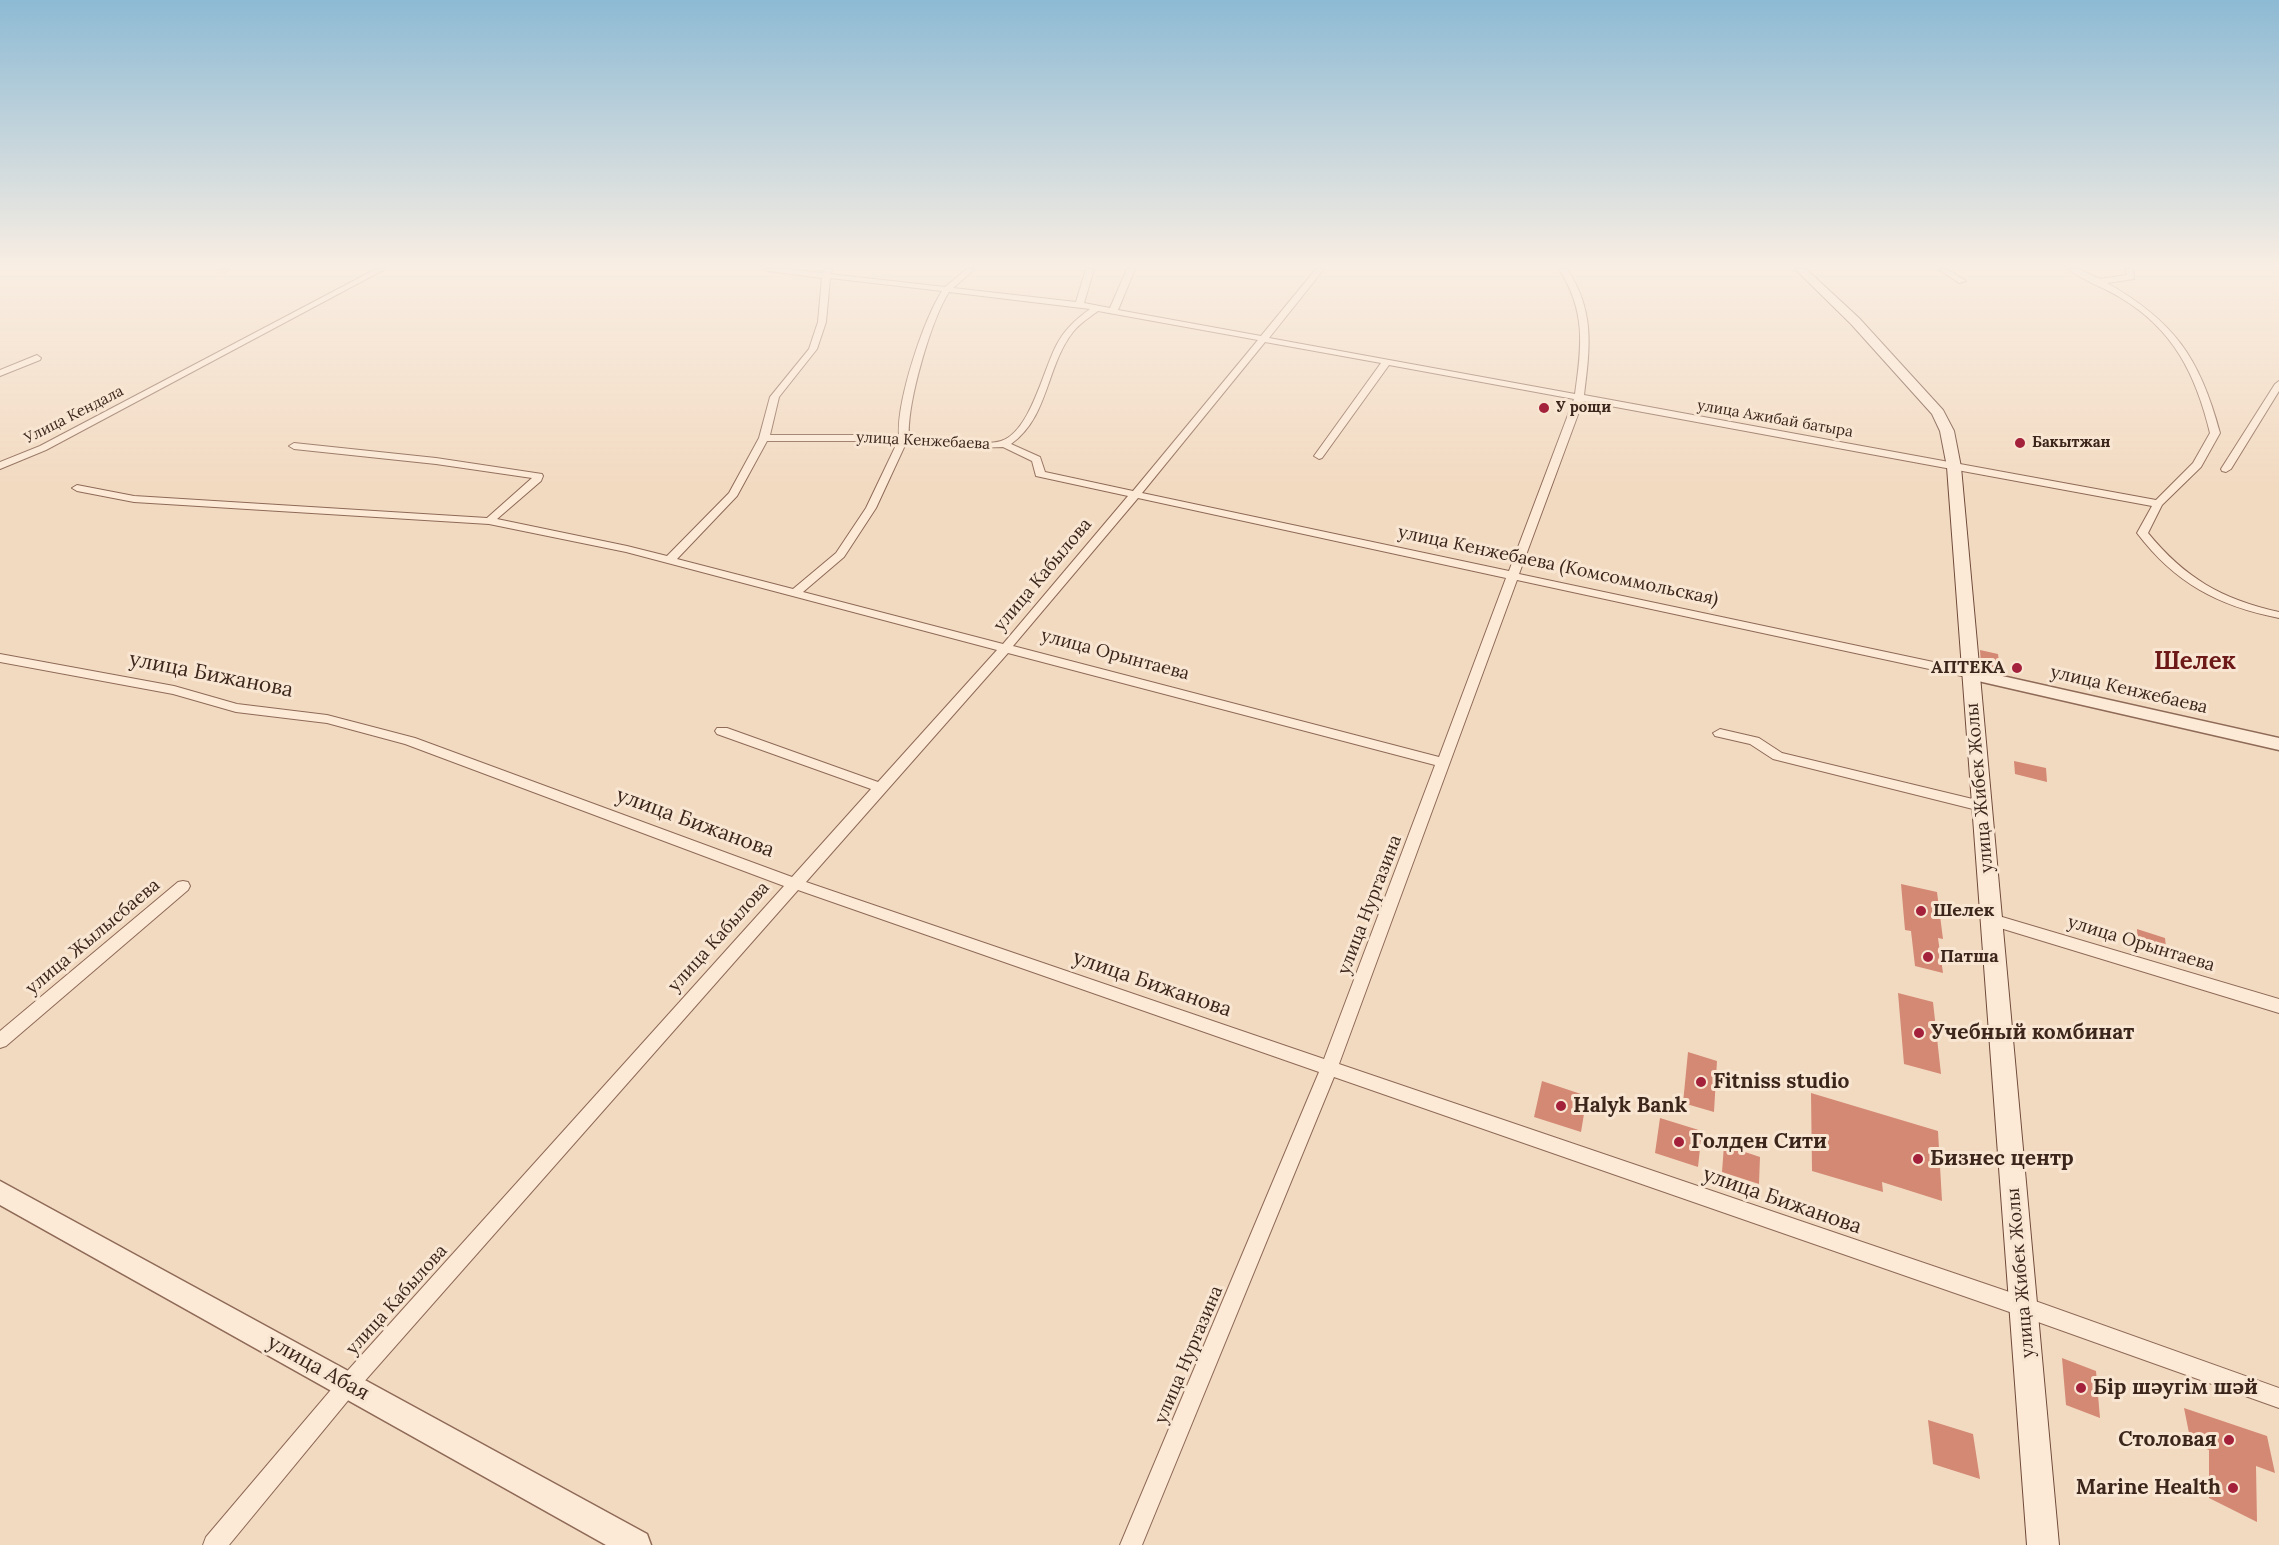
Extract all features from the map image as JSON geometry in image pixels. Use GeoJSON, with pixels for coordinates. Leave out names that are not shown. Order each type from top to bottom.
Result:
{"type":"FeatureCollection","features":[{"type":"Feature","properties":{"kind":"main road","name":"улица Жибек Жолы"},"geometry":{"type":"LineString","coordinates":[[1873,341],[1938,413],[1947,432],[1954,467],[2043,1545]]}},
{"type":"Feature","properties":{"kind":"street","name":"Улица Кендала"},"geometry":{"type":"LineString","coordinates":[[0,466],[43,448],[245,341]]}},
{"type":"Feature","properties":{"kind":"street"},"geometry":{"type":"LineString","coordinates":[[670,560],[733,494],[764,438],[775,397],[813,349],[816,341]]}},
{"type":"Feature","properties":{"kind":"street"},"geometry":{"type":"LineString","coordinates":[[795,592],[840,555],[871,508],[904,438],[903,420],[925,341]]}},
{"type":"Feature","properties":{"kind":"street"},"geometry":{"type":"LineString","coordinates":[[1004,444],[1024,429],[1053,359],[1063,341]]}},
{"type":"Feature","properties":{"kind":"street","name":"улица Кабылова"},"geometry":{"type":"LineString","coordinates":[[214,1545],[348,1385],[793,883],[1007,646],[1137,493],[1260,341]]}},
{"type":"Feature","properties":{"kind":"street","name":"улица Ажибай батыра"},"geometry":{"type":"LineString","coordinates":[[1267,341],[2158,504]]}},
{"type":"Feature","properties":{"kind":"street","name":"улица Нургазина"},"geometry":{"type":"LineString","coordinates":[[1131,1545],[1329,1069],[1579,398],[1586,341]]}},
{"type":"Feature","properties":{"kind":"street"},"geometry":{"type":"LineString","coordinates":[[2175,341],[2191,361],[2208,399],[2215,433],[2197,465],[2158,504],[2142,533],[2169,564],[2211,593],[2252,610],[2279,615]]}},
{"type":"Feature","properties":{"kind":"street"},"geometry":{"type":"LineString","coordinates":[[0,373],[37,358]]}},
{"type":"Feature","properties":{"kind":"street"},"geometry":{"type":"LineString","coordinates":[[1319,456],[1386,363]]}},
{"type":"Feature","properties":{"kind":"street"},"geometry":{"type":"LineString","coordinates":[[2226,469],[2279,384]]}},
{"type":"Feature","properties":{"kind":"street","name":"улица Кенжебаева"},"geometry":{"type":"LineString","coordinates":[[764,438],[904,438],[973,445],[1004,444],[1037,459],[1040,474],[1137,493]]}},
{"type":"Feature","properties":{"kind":"street"},"geometry":{"type":"LineString","coordinates":[[294,446],[436,461],[538,476],[489,521]]}},
{"type":"Feature","properties":{"kind":"street","name":"улица Орынтаева"},"geometry":{"type":"LineString","coordinates":[[76,488],[134,499],[489,521],[670,560],[1007,646],[1444,763]]}},
{"type":"Feature","properties":{"kind":"street","name":"улица Кенжебаева (Комсоммольская)"},"geometry":{"type":"LineString","coordinates":[[1137,493],[1971,674]]}},
{"type":"Feature","properties":{"kind":"street","name":"улица Бижанова"},"geometry":{"type":"LineString","coordinates":[[0,658],[174,690],[236,708],[327,719],[410,741],[793,883],[2024,1307],[2279,1398]]}},
{"type":"Feature","properties":{"kind":"street","name":"улица Кенжебаева"},"geometry":{"type":"LineString","coordinates":[[1971,674],[2279,744]]}},
{"type":"Feature","properties":{"kind":"street"},"geometry":{"type":"LineString","coordinates":[[722,731],[881,788]]}},
{"type":"Feature","properties":{"kind":"street"},"geometry":{"type":"LineString","coordinates":[[1720,733],[1754,741],[1778,756],[1981,806]]}},
{"type":"Feature","properties":{"kind":"street","name":"улица Жылысбаева"},"geometry":{"type":"LineString","coordinates":[[0,1041],[183,886]]}},
{"type":"Feature","properties":{"kind":"street","name":"улица Орынтаева"},"geometry":{"type":"LineString","coordinates":[[1992,920],[2279,1006]]}},
{"type":"Feature","properties":{"kind":"street","name":"улица Абая"},"geometry":{"type":"LineString","coordinates":[[0,1192],[636,1545]]}},
{"type":"Feature","properties":{"kind":"building"},"geometry":{"type":"Polygon","coordinates":[[[1980,650],[1998,654],[2000,669],[1981,665],[1980,650]]]}},
{"type":"Feature","properties":{"kind":"building"},"geometry":{"type":"Polygon","coordinates":[[[2014,761],[2046,768],[2047,782],[2015,774],[2014,761]]]}},
{"type":"Feature","properties":{"kind":"building","name":"Шелек"},"geometry":{"type":"Polygon","coordinates":[[[1901,884],[1937,892],[1943,939],[1938,938],[1943,973],[1915,966],[1911,931],[1905,930],[1901,884]]]}},
{"type":"Feature","properties":{"kind":"building"},"geometry":{"type":"Polygon","coordinates":[[[2137,929],[2165,938],[2167,956],[2138,947],[2137,929]]]}},
{"type":"Feature","properties":{"kind":"building","name":"Учебный комбинат"},"geometry":{"type":"Polygon","coordinates":[[[1898,993],[1933,1002],[1941,1074],[1904,1064],[1898,993]]]}},
{"type":"Feature","properties":{"kind":"building","name":"Fitniss studio"},"geometry":{"type":"Polygon","coordinates":[[[1688,1052],[1717,1061],[1714,1112],[1683,1103],[1688,1052]]]}},
{"type":"Feature","properties":{"kind":"building","name":"Halyk Bank"},"geometry":{"type":"Polygon","coordinates":[[[1542,1081],[1587,1096],[1581,1132],[1534,1117],[1542,1081]]]}},
{"type":"Feature","properties":{"kind":"building"},"geometry":{"type":"Polygon","coordinates":[[[1811,1093],[1938,1131],[1942,1201],[1882,1182],[1883,1192],[1812,1171],[1811,1093]]]}},
{"type":"Feature","properties":{"kind":"building","name":"Голден Сити"},"geometry":{"type":"Polygon","coordinates":[[[1660,1118],[1702,1131],[1698,1167],[1655,1153],[1660,1118]]]}},
{"type":"Feature","properties":{"kind":"building"},"geometry":{"type":"Polygon","coordinates":[[[1724,1145],[1760,1157],[1759,1184],[1722,1172],[1724,1145]]]}},
{"type":"Feature","properties":{"kind":"building","name":"Бір шәугім шәй"},"geometry":{"type":"Polygon","coordinates":[[[2062,1358],[2096,1371],[2100,1418],[2066,1405],[2062,1358]]]}},
{"type":"Feature","properties":{"kind":"building"},"geometry":{"type":"Polygon","coordinates":[[[2184,1408],[2267,1436],[2275,1473],[2256,1466],[2257,1522],[2209,1498],[2209,1450],[2191,1443],[2184,1408]]]}},
{"type":"Feature","properties":{"kind":"building"},"geometry":{"type":"Polygon","coordinates":[[[1928,1420],[1973,1434],[1980,1479],[1933,1464],[1928,1420]]]}},
{"type":"Feature","properties":{"kind":"place","name":"У рощи"},"geometry":{"type":"Point","coordinates":[1544,408]}},
{"type":"Feature","properties":{"kind":"place","name":"Бакытжан"},"geometry":{"type":"Point","coordinates":[2020,443]}},
{"type":"Feature","properties":{"kind":"place","name":"АПТЕКА"},"geometry":{"type":"Point","coordinates":[2017,668]}},
{"type":"Feature","properties":{"kind":"place","name":"Шелек"},"geometry":{"type":"Point","coordinates":[1921,911]}},
{"type":"Feature","properties":{"kind":"place","name":"Патша"},"geometry":{"type":"Point","coordinates":[1928,957]}},
{"type":"Feature","properties":{"kind":"place","name":"Учебный комбинат"},"geometry":{"type":"Point","coordinates":[1919,1033]}},
{"type":"Feature","properties":{"kind":"place","name":"Fitniss studio"},"geometry":{"type":"Point","coordinates":[1701,1082]}},
{"type":"Feature","properties":{"kind":"place","name":"Halyk Bank"},"geometry":{"type":"Point","coordinates":[1561,1106]}},
{"type":"Feature","properties":{"kind":"place","name":"Голден Сити"},"geometry":{"type":"Point","coordinates":[1679,1142]}},
{"type":"Feature","properties":{"kind":"place","name":"Бизнес центр"},"geometry":{"type":"Point","coordinates":[1918,1159]}},
{"type":"Feature","properties":{"kind":"place","name":"Бір шәугім шәй"},"geometry":{"type":"Point","coordinates":[2081,1388]}},
{"type":"Feature","properties":{"kind":"place","name":"Столовая"},"geometry":{"type":"Point","coordinates":[2229,1440]}},
{"type":"Feature","properties":{"kind":"place","name":"Marine Health"},"geometry":{"type":"Point","coordinates":[2233,1488]}},
{"type":"Feature","properties":{"kind":"district","name":"Шелек"},"geometry":{"type":"Point","coordinates":[2195,662]}}]}
